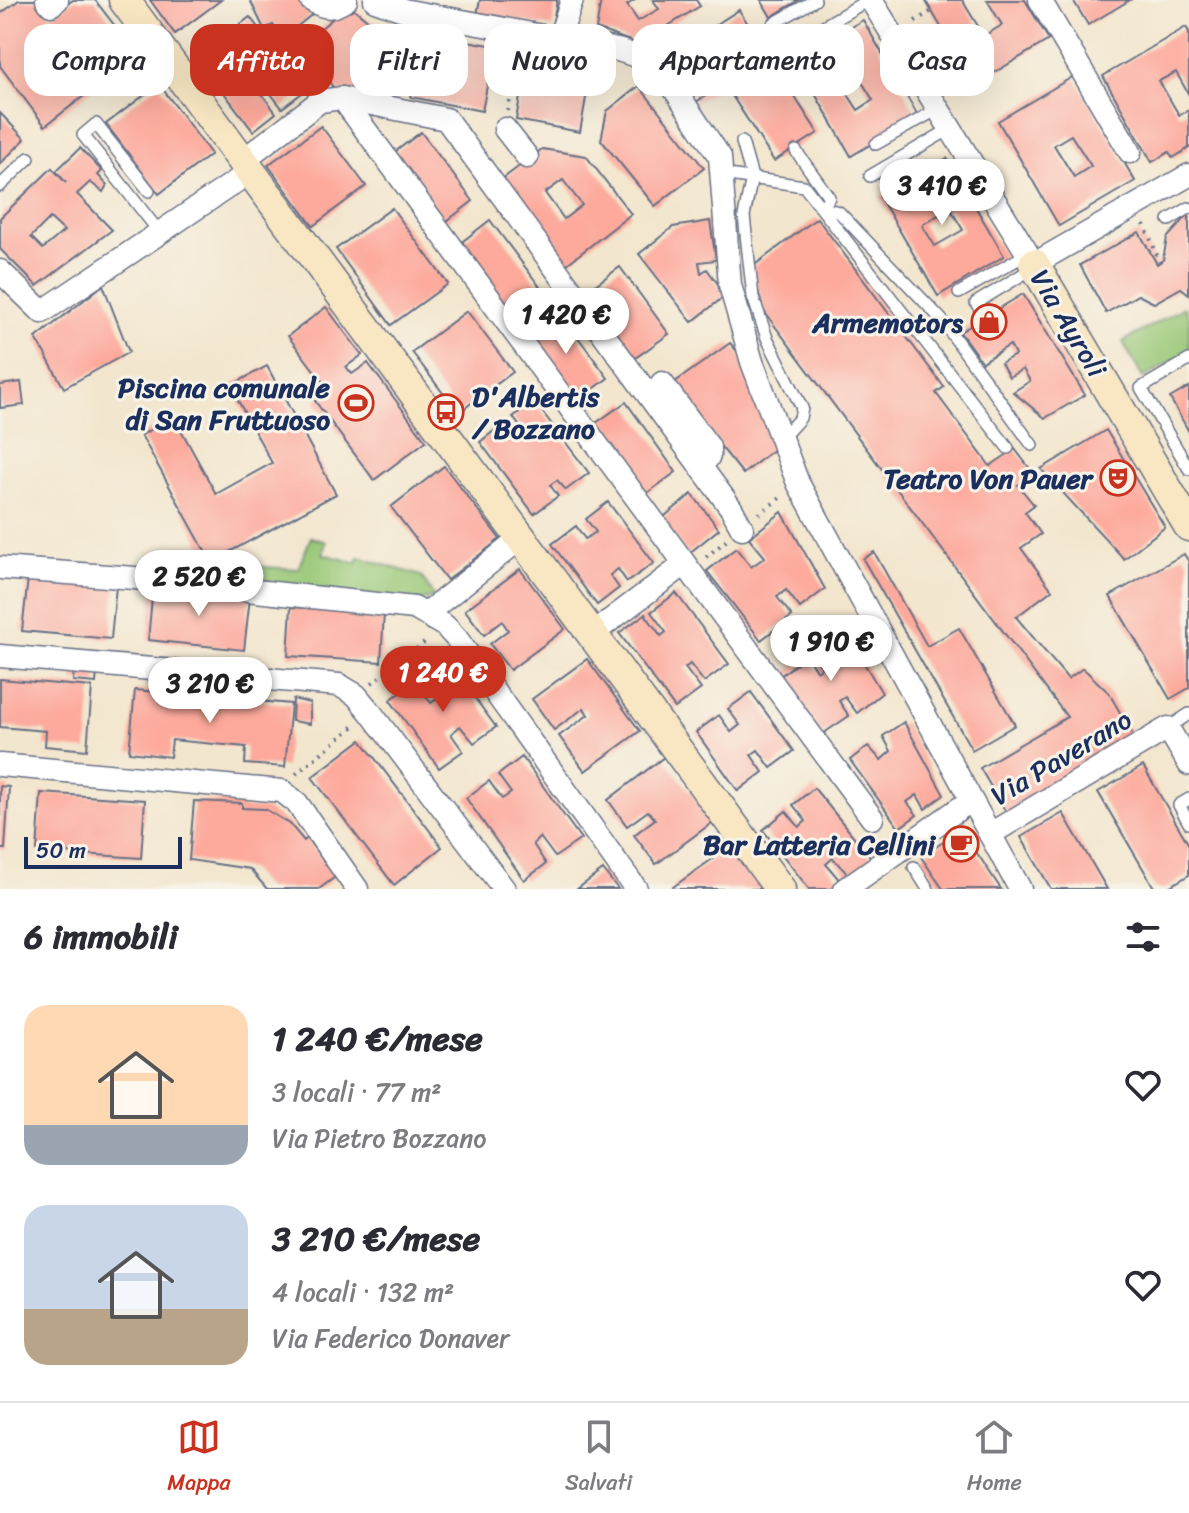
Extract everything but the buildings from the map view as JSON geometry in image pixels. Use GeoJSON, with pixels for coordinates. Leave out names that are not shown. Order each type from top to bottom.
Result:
{"type":"FeatureCollection","features":[{"type":"Feature","properties":{"kind":"street"},"geometry":{"type":"LineString","coordinates":[[47,0],[51,5],[57,0]]}},
{"type":"Feature","properties":{"kind":"street"},"geometry":{"type":"LineString","coordinates":[[124,0],[780,889]]}},
{"type":"Feature","properties":{"kind":"street"},"geometry":{"type":"LineString","coordinates":[[311,0],[322,7],[336,7],[346,0]]}},
{"type":"Feature","properties":{"kind":"street"},"geometry":{"type":"LineString","coordinates":[[375,0],[403,10],[484,25]]}},
{"type":"Feature","properties":{"kind":"street"},"geometry":{"type":"LineString","coordinates":[[564,24],[572,0]]}},
{"type":"Feature","properties":{"kind":"street","name":"Via Ayroli"},"geometry":{"type":"LineString","coordinates":[[870,0],[1032,262],[1189,526]]}},
{"type":"Feature","properties":{"kind":"street"},"geometry":{"type":"LineString","coordinates":[[1040,0],[1130,152]]}},
{"type":"Feature","properties":{"kind":"street"},"geometry":{"type":"LineString","coordinates":[[616,50],[655,66],[705,131],[720,157],[730,285],[752,362],[798,483],[1020,889]]}},
{"type":"Feature","properties":{"kind":"street"},"geometry":{"type":"LineString","coordinates":[[342,98],[872,818]]}},
{"type":"Feature","properties":{"kind":"street"},"geometry":{"type":"LineString","coordinates":[[0,271],[42,312],[160,233],[246,166],[320,101],[342,98],[446,119],[701,467],[742,528]]}},
{"type":"Feature","properties":{"kind":"street"},"geometry":{"type":"LineString","coordinates":[[505,129],[527,157]]}},
{"type":"Feature","properties":{"kind":"street"},"geometry":{"type":"LineString","coordinates":[[1032,262],[1189,175]]}},
{"type":"Feature","properties":{"kind":"street"},"geometry":{"type":"LineString","coordinates":[[662,383],[709,447],[709,456],[701,467]]}},
{"type":"Feature","properties":{"kind":"street"},"geometry":{"type":"LineString","coordinates":[[436,619],[521,538]]}},
{"type":"Feature","properties":{"kind":"street"},"geometry":{"type":"LineString","coordinates":[[592,634],[685,564]]}},
{"type":"Feature","properties":{"kind":"street"},"geometry":{"type":"LineString","coordinates":[[0,568],[150,579],[414,608],[436,619],[636,889]]}},
{"type":"Feature","properties":{"kind":"street"},"geometry":{"type":"LineString","coordinates":[[0,656],[339,685],[356,695],[371,713],[504,889]]}},
{"type":"Feature","properties":{"kind":"street","name":"Via Paverano"},"geometry":{"type":"LineString","coordinates":[[990,834],[1168,728],[1189,764]]}},
{"type":"Feature","properties":{"kind":"street"},"geometry":{"type":"LineString","coordinates":[[0,765],[282,791],[297,803],[357,889]]}},
{"type":"Feature","properties":{"kind":"street"},"geometry":{"type":"LineString","coordinates":[[845,889],[970,801]]}},
{"type":"Feature","properties":{"kind":"lane"},"geometry":{"type":"LineString","coordinates":[[773,24],[815,0]]}},
{"type":"Feature","properties":{"kind":"lane"},"geometry":{"type":"LineString","coordinates":[[828,24],[870,0]]}},
{"type":"Feature","properties":{"kind":"lane"},"geometry":{"type":"LineString","coordinates":[[876,144],[938,109]]}},
{"type":"Feature","properties":{"kind":"lane"},"geometry":{"type":"LineString","coordinates":[[149,191],[96,124],[83,135],[160,233]]}},
{"type":"Feature","properties":{"kind":"lane"},"geometry":{"type":"LineString","coordinates":[[870,176],[950,129]]}},
{"type":"Feature","properties":{"kind":"lane"},"geometry":{"type":"LineString","coordinates":[[742,142],[752,177],[744,216],[753,297],[767,338],[802,408],[795,426],[781,439]]}},
{"type":"Feature","properties":{"kind":"lane"},"geometry":{"type":"LineString","coordinates":[[796,151],[829,197],[823,208]]}},
{"type":"Feature","properties":{"kind":"lane"},"geometry":{"type":"LineString","coordinates":[[0,186],[29,158]]}},
{"type":"Feature","properties":{"kind":"lane"},"geometry":{"type":"LineString","coordinates":[[722,174],[804,186],[1008,448]]}},
{"type":"Feature","properties":{"kind":"lane"},"geometry":{"type":"LineString","coordinates":[[823,208],[839,212],[941,319],[1032,445]]}},
{"type":"Feature","properties":{"kind":"lane"},"geometry":{"type":"LineString","coordinates":[[1169,220],[1189,208]]}},
{"type":"Feature","properties":{"kind":"lane"},"geometry":{"type":"LineString","coordinates":[[959,293],[1032,262]]}},
{"type":"Feature","properties":{"kind":"lane"},"geometry":{"type":"LineString","coordinates":[[985,316],[976,303],[1032,262]]}},
{"type":"Feature","properties":{"kind":"lane"},"geometry":{"type":"LineString","coordinates":[[1189,360],[1141,388],[1189,469]]}},
{"type":"Feature","properties":{"kind":"lane"},"geometry":{"type":"LineString","coordinates":[[1168,728],[1189,714]]}},
{"type":"Feature","properties":{"kind":"lane"},"geometry":{"type":"LineString","coordinates":[[1189,799],[1179,805],[1189,823]]}},
{"type":"Feature","properties":{"kind":"lane"},"geometry":{"type":"LineString","coordinates":[[914,867],[928,889]]}},
{"type":"Feature","properties":{"kind":"path"},"geometry":{"type":"LineString","coordinates":[[916,20],[932,11]]}},
{"type":"Feature","properties":{"kind":"path"},"geometry":{"type":"LineString","coordinates":[[1143,222],[1160,262]]}},
{"type":"Feature","properties":{"kind":"path"},"geometry":{"type":"LineString","coordinates":[[356,695],[436,619]]}},
{"type":"Feature","properties":{"kind":"path"},"geometry":{"type":"LineString","coordinates":[[282,791],[300,768],[371,713]]}},
{"type":"Feature","properties":{"kind":"green space"},"geometry":{"type":"Polygon","coordinates":[[[1184,307],[1189,316],[1189,351],[1143,378],[1123,342],[1184,307]]]}},
{"type":"Feature","properties":{"kind":"green space"},"geometry":{"type":"Polygon","coordinates":[[[311,537],[326,542],[323,554],[357,563],[359,557],[421,576],[434,597],[420,601],[164,576],[167,555],[192,563],[298,569],[311,537]]]}},
{"type":"Feature","properties":{"kind":"place","name":"Armemotors"},"geometry":{"type":"Point","coordinates":[989,322]}},
{"type":"Feature","properties":{"kind":"place","name":"Piscina comunale di San Fruttuoso"},"geometry":{"type":"Point","coordinates":[356,403]}},
{"type":"Feature","properties":{"kind":"place","name":"D'Albertis / Bozzano"},"geometry":{"type":"Point","coordinates":[446,412]}},
{"type":"Feature","properties":{"kind":"place","name":"Teatro Von Pauer"},"geometry":{"type":"Point","coordinates":[1118,478]}},
{"type":"Feature","properties":{"kind":"place","name":"Bar Latteria Cellini"},"geometry":{"type":"Point","coordinates":[961,844]}}]}
